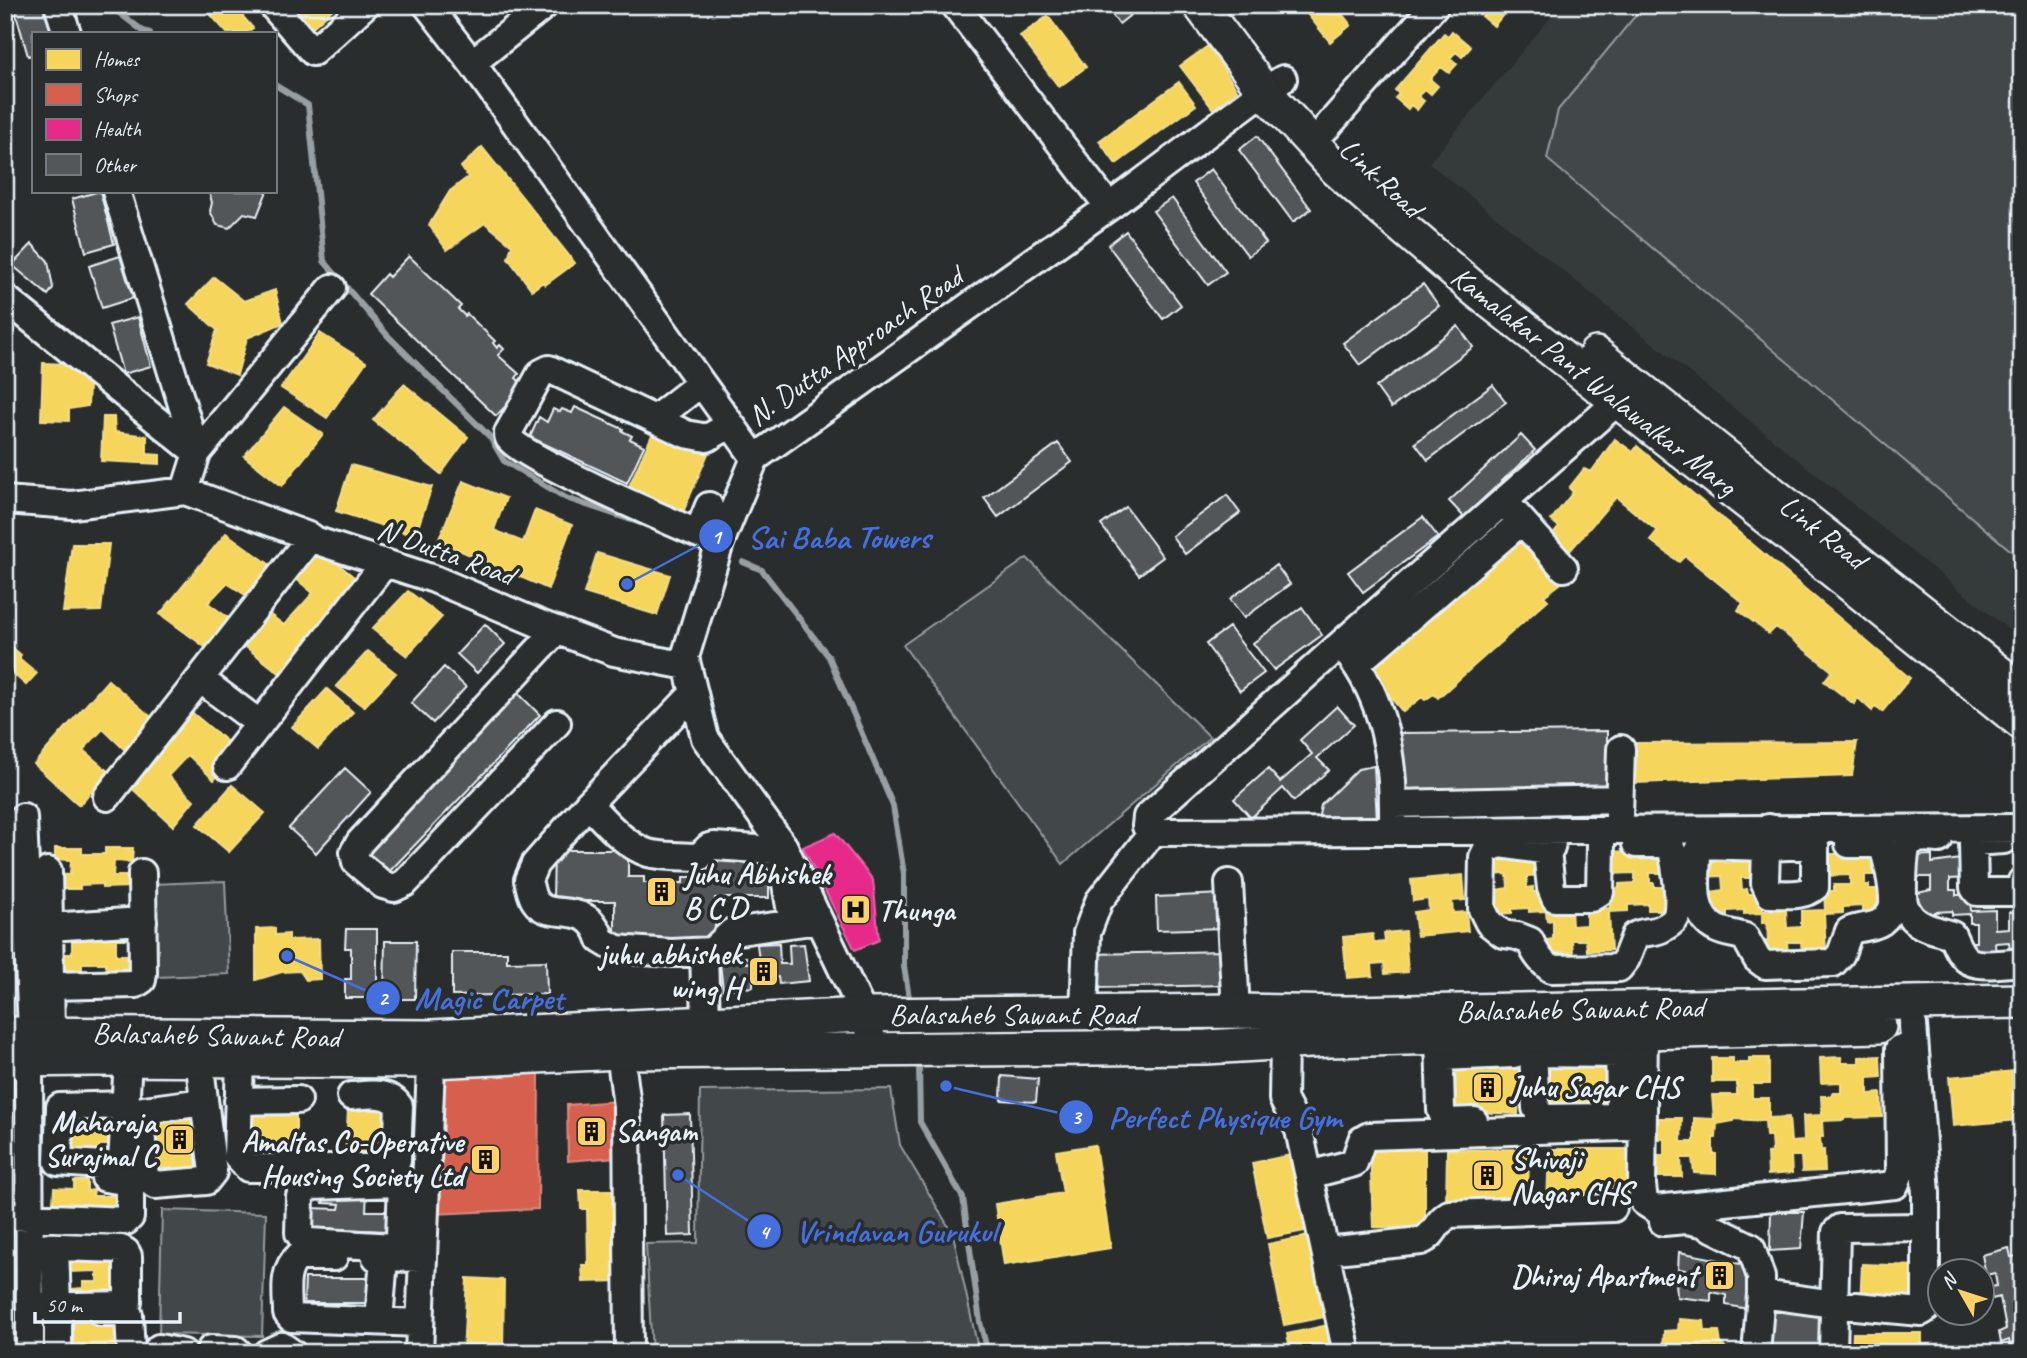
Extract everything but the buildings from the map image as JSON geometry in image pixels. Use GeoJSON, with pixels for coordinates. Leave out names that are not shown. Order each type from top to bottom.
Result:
{"type":"FeatureCollection","features":[{"type":"Feature","properties":{"kind":"main road","name":"Kamalakar Pant Walawalkar Marg"},"geometry":{"type":"LineString","coordinates":[[1200,5],[1274,85],[1337,170],[1380,194],[1478,292],[1628,393],[2022,723]]}},
{"type":"Feature","properties":{"kind":"main road","name":"Link Road"},"geometry":{"type":"LineString","coordinates":[[1226,5],[1274,85],[1327,127],[1380,194]]}},
{"type":"Feature","properties":{"kind":"main road","name":"Link Road"},"geometry":{"type":"LineString","coordinates":[[1628,393],[2022,691]]}},
{"type":"Feature","properties":{"kind":"main road","name":"Balasaheb Sawant Road"},"geometry":{"type":"LineString","coordinates":[[24,1044],[620,1052],[1206,1047],[1284,1043],[1527,1047],[1891,1020],[2022,1001]]}},
{"type":"Feature","properties":{"kind":"main road","name":"Balasaheb Sawant Road"},"geometry":{"type":"LineString","coordinates":[[24,1044],[128,1059],[240,1060],[432,1049],[706,1022],[864,1015],[1236,1011],[2022,1023]]}},
{"type":"Feature","properties":{"kind":"street"},"geometry":{"type":"LineString","coordinates":[[58,5],[67,32]]}},
{"type":"Feature","properties":{"kind":"street"},"geometry":{"type":"LineString","coordinates":[[272,5],[313,52],[365,5]]}},
{"type":"Feature","properties":{"kind":"street"},"geometry":{"type":"LineString","coordinates":[[426,5],[472,63],[755,458]]}},
{"type":"Feature","properties":{"kind":"street"},"geometry":{"type":"LineString","coordinates":[[472,63],[545,5]]}},
{"type":"Feature","properties":{"kind":"street"},"geometry":{"type":"LineString","coordinates":[[956,5],[1109,206]]}},
{"type":"Feature","properties":{"kind":"street"},"geometry":{"type":"LineString","coordinates":[[1327,127],[1435,5]]}},
{"type":"Feature","properties":{"kind":"street","name":"N. Dutta Approach Road"},"geometry":{"type":"LineString","coordinates":[[876,1049],[864,1015],[806,921],[779,849],[705,738],[685,657],[709,538],[755,458],[1274,85]]}},
{"type":"Feature","properties":{"kind":"street"},"geometry":{"type":"LineString","coordinates":[[116,192],[197,453]]}},
{"type":"Feature","properties":{"kind":"street"},"geometry":{"type":"LineString","coordinates":[[5,500],[72,505],[185,491],[197,453],[332,288]]}},
{"type":"Feature","properties":{"kind":"street"},"geometry":{"type":"LineString","coordinates":[[5,298],[197,453]]}},
{"type":"Feature","properties":{"kind":"street"},"geometry":{"type":"LineString","coordinates":[[709,506],[709,538],[545,463],[514,443],[508,433],[541,373],[549,369],[686,434],[707,438],[730,425]]}},
{"type":"Feature","properties":{"kind":"street"},"geometry":{"type":"LineString","coordinates":[[655,419],[701,383]]}},
{"type":"Feature","properties":{"kind":"street"},"geometry":{"type":"LineString","coordinates":[[1369,636],[1504,501],[1628,393]]}},
{"type":"Feature","properties":{"kind":"street","name":"N Dutta Road"},"geometry":{"type":"LineString","coordinates":[[185,491],[312,537],[311,539],[434,579],[614,652],[687,666]]}},
{"type":"Feature","properties":{"kind":"street"},"geometry":{"type":"LineString","coordinates":[[1504,501],[1564,568]]}},
{"type":"Feature","properties":{"kind":"street"},"geometry":{"type":"LineString","coordinates":[[1522,522],[1369,636],[1147,817],[1146,826],[1153,832],[1393,817],[1448,803],[1619,799]]}},
{"type":"Feature","properties":{"kind":"street"},"geometry":{"type":"LineString","coordinates":[[107,797],[312,537]]}},
{"type":"Feature","properties":{"kind":"street"},"geometry":{"type":"LineString","coordinates":[[227,766],[385,563]]}},
{"type":"Feature","properties":{"kind":"street"},"geometry":{"type":"LineString","coordinates":[[557,630],[359,842],[354,852],[356,862],[383,885],[394,888],[405,883],[557,723]]}},
{"type":"Feature","properties":{"kind":"street"},"geometry":{"type":"LineString","coordinates":[[1348,654],[1379,709],[1392,771],[1393,817]]}},
{"type":"Feature","properties":{"kind":"street"},"geometry":{"type":"LineString","coordinates":[[200,679],[260,724]]}},
{"type":"Feature","properties":{"kind":"street"},"geometry":{"type":"LineString","coordinates":[[694,692],[535,864],[528,880],[535,902],[545,909],[587,918],[597,926],[601,940],[616,949],[671,953],[712,951],[732,932],[806,921]]}},
{"type":"Feature","properties":{"kind":"street"},"geometry":{"type":"LineString","coordinates":[[1550,840],[1551,888],[1555,898],[1591,898],[1600,892],[1605,834],[1619,799],[1621,749]]}},
{"type":"Feature","properties":{"kind":"street"},"geometry":{"type":"LineString","coordinates":[[1448,803],[1448,830]]}},
{"type":"Feature","properties":{"kind":"street"},"geometry":{"type":"LineString","coordinates":[[588,804],[619,834],[649,853],[699,857],[709,847],[714,846],[779,849]]}},
{"type":"Feature","properties":{"kind":"street"},"geometry":{"type":"LineString","coordinates":[[23,817],[38,928],[50,986],[24,1044]]}},
{"type":"Feature","properties":{"kind":"street"},"geometry":{"type":"LineString","coordinates":[[1393,817],[1448,830],[1550,840]]}},
{"type":"Feature","properties":{"kind":"street"},"geometry":{"type":"LineString","coordinates":[[1084,1014],[1087,933],[1099,901],[1153,832]]}},
{"type":"Feature","properties":{"kind":"street"},"geometry":{"type":"LineString","coordinates":[[2021,833],[1921,838],[1909,843],[1904,850],[1903,903],[1910,916],[1925,928],[1952,935],[1964,957],[1972,963],[2022,962]]}},
{"type":"Feature","properties":{"kind":"street"},"geometry":{"type":"LineString","coordinates":[[1605,834],[1671,847],[1679,907],[1676,918],[1664,928],[1635,936],[1626,959],[1619,968],[1551,969],[1536,954],[1530,942],[1503,934],[1489,923],[1482,909],[1483,857],[1487,849],[1500,844],[1605,834],[1767,838],[1974,835]]}},
{"type":"Feature","properties":{"kind":"street"},"geometry":{"type":"LineString","coordinates":[[1974,835],[1972,881],[1977,892],[2013,892],[2022,886],[2022,881]]}},
{"type":"Feature","properties":{"kind":"street"},"geometry":{"type":"LineString","coordinates":[[1767,838],[1701,845],[1697,852],[1697,905],[1704,918],[1717,929],[1745,937],[1757,958],[1765,965],[1833,963],[1840,954],[1849,931],[1878,924],[1890,914],[1893,902],[1886,852],[1881,844],[1814,837]]}},
{"type":"Feature","properties":{"kind":"street"},"geometry":{"type":"LineString","coordinates":[[1767,838],[1765,883],[1770,894],[1806,893],[1815,887],[1814,837]]}},
{"type":"Feature","properties":{"kind":"street"},"geometry":{"type":"LineString","coordinates":[[48,871],[24,1044],[29,1122],[17,1169],[17,1217],[30,1258],[58,1309],[58,1353]]}},
{"type":"Feature","properties":{"kind":"street"},"geometry":{"type":"LineString","coordinates":[[50,986],[136,984],[142,980],[142,873]]}},
{"type":"Feature","properties":{"kind":"street"},"geometry":{"type":"LineString","coordinates":[[1229,883],[1236,1011]]}},
{"type":"Feature","properties":{"kind":"street"},"geometry":{"type":"LineString","coordinates":[[38,928],[143,921]]}},
{"type":"Feature","properties":{"kind":"street"},"geometry":{"type":"LineString","coordinates":[[704,952],[706,1022]]}},
{"type":"Feature","properties":{"kind":"street"},"geometry":{"type":"LineString","coordinates":[[1628,1040],[1644,1202],[1655,1209],[1895,1185],[1900,1174],[1891,1020]]}},
{"type":"Feature","properties":{"kind":"street"},"geometry":{"type":"LineString","coordinates":[[1761,1294],[1834,1304],[1921,1311],[1926,1309],[1926,1193],[1891,1020]]}},
{"type":"Feature","properties":{"kind":"street"},"geometry":{"type":"LineString","coordinates":[[1527,1047],[1535,1108],[1542,1118],[1611,1117],[1620,1109],[1628,1040]]}},
{"type":"Feature","properties":{"kind":"street"},"geometry":{"type":"LineString","coordinates":[[1284,1043],[1283,1099],[1300,1130],[1347,1353]]}},
{"type":"Feature","properties":{"kind":"street"},"geometry":{"type":"LineString","coordinates":[[1439,1047],[1441,1110],[1448,1122],[1520,1120]]}},
{"type":"Feature","properties":{"kind":"street"},"geometry":{"type":"LineString","coordinates":[[419,1353],[423,1258],[414,1183],[432,1049]]}},
{"type":"Feature","properties":{"kind":"street"},"geometry":{"type":"LineString","coordinates":[[620,1052],[627,1106],[629,1353]]}},
{"type":"Feature","properties":{"kind":"street"},"geometry":{"type":"LineString","coordinates":[[125,1105],[62,1106],[58,1120],[58,1162],[118,1166],[123,1160],[128,1059]]}},
{"type":"Feature","properties":{"kind":"street"},"geometry":{"type":"LineString","coordinates":[[199,1059],[204,1102]]}},
{"type":"Feature","properties":{"kind":"street"},"geometry":{"type":"LineString","coordinates":[[240,1060],[237,1156],[248,1168],[392,1168],[397,1160],[399,1106],[387,1095],[351,1096]]}},
{"type":"Feature","properties":{"kind":"street"},"geometry":{"type":"LineString","coordinates":[[239,1101],[298,1100]]}},
{"type":"Feature","properties":{"kind":"street"},"geometry":{"type":"LineString","coordinates":[[29,1122],[58,1120]]}},
{"type":"Feature","properties":{"kind":"street"},"geometry":{"type":"LineString","coordinates":[[1309,1175],[1354,1163],[1362,1140],[1369,1136],[1624,1127]]}},
{"type":"Feature","properties":{"kind":"street"},"geometry":{"type":"LineString","coordinates":[[17,1169],[126,1180],[131,1184],[130,1217],[126,1221],[17,1217]]}},
{"type":"Feature","properties":{"kind":"street"},"geometry":{"type":"LineString","coordinates":[[1326,1251],[1421,1241],[1429,1238],[1443,1217],[1449,1214],[1613,1208]]}},
{"type":"Feature","properties":{"kind":"street"},"geometry":{"type":"LineString","coordinates":[[1663,1222],[1686,1220],[1702,1223],[1751,1247],[1761,1276],[1756,1353]]}},
{"type":"Feature","properties":{"kind":"street"},"geometry":{"type":"LineString","coordinates":[[1833,1353],[1836,1232],[1840,1228],[1926,1227]]}},
{"type":"Feature","properties":{"kind":"street"},"geometry":{"type":"LineString","coordinates":[[22,1310],[126,1305],[128,1302],[128,1256],[127,1252],[121,1249],[30,1258]]}},
{"type":"Feature","properties":{"kind":"street"},"geometry":{"type":"LineString","coordinates":[[420,1323],[291,1318],[287,1313],[288,1269],[299,1257],[423,1258]]}},
{"type":"Feature","properties":{"kind":"street"},"geometry":{"type":"LineString","coordinates":[[30,1258],[22,1310],[30,1353]]}},
{"type":"Feature","properties":{"kind":"street"},"geometry":{"type":"LineString","coordinates":[[379,1321],[384,1258]]}},
{"type":"Feature","properties":{"kind":"street"},"geometry":{"type":"LineString","coordinates":[[58,1309],[127,1313],[131,1353]]}},
{"type":"Feature","properties":{"kind":"street"},"geometry":{"type":"LineString","coordinates":[[267,1353],[282,1346],[292,1353]]}},
{"type":"Feature","properties":{"kind":"street"},"geometry":{"type":"LineString","coordinates":[[155,1353],[159,1348],[183,1353]]}},
{"type":"Feature","properties":{"kind":"street"},"geometry":{"type":"LineString","coordinates":[[210,1353],[212,1349],[236,1350],[239,1353]]}},
{"type":"Feature","properties":{"kind":"shaded area"},"geometry":{"type":"Polygon","coordinates":[[[1561,5],[2022,5],[2022,640],[1429,163],[1561,5]]]}},
{"type":"Feature","properties":{"kind":"shaded area"},"geometry":{"type":"Polygon","coordinates":[[[1644,5],[2022,5],[2022,560],[1547,159],[1558,110],[1644,5]]]}},
{"type":"Feature","properties":{"kind":"shaded area"},"geometry":{"type":"Polygon","coordinates":[[[1027,558],[1210,737],[1063,864],[903,645],[1027,558]]]}},
{"type":"Feature","properties":{"kind":"shaded area"},"geometry":{"type":"Polygon","coordinates":[[[225,881],[229,974],[157,977],[153,884],[225,881]]]}},
{"type":"Feature","properties":{"kind":"shaded area"},"geometry":{"type":"Polygon","coordinates":[[[891,1089],[900,1145],[953,1234],[979,1353],[652,1353],[646,1244],[698,1243],[700,1091],[891,1089]]]}},
{"type":"Feature","properties":{"kind":"shaded area"},"geometry":{"type":"Polygon","coordinates":[[[162,1210],[266,1213],[262,1336],[159,1334],[162,1210]]]}},
{"type":"Feature","properties":{"kind":"waterway"},"geometry":{"type":"LineString","coordinates":[[109,5],[146,32]]}},
{"type":"Feature","properties":{"kind":"waterway"},"geometry":{"type":"LineString","coordinates":[[276,86],[308,105],[324,261],[388,336],[490,437],[504,461],[566,498],[655,528]]}},
{"type":"Feature","properties":{"kind":"waterway"},"geometry":{"type":"LineString","coordinates":[[743,562],[762,570],[829,657],[893,806],[904,874],[904,966],[910,1004]]}},
{"type":"Feature","properties":{"kind":"waterway"},"geometry":{"type":"LineString","coordinates":[[919,1066],[920,1122],[963,1198],[980,1322],[988,1353]]}},
{"type":"Feature","properties":{"kind":"place","name":"Sai Baba Towers"},"geometry":{"type":"Point","coordinates":[627,584]}},
{"type":"Feature","properties":{"kind":"place","name":"Juhu Abhishek B C D"},"geometry":{"type":"Point","coordinates":[661,891]}},
{"type":"Feature","properties":{"kind":"place","name":"Thunga"},"geometry":{"type":"Point","coordinates":[855,910]}},
{"type":"Feature","properties":{"kind":"place","name":"Magic Carpet"},"geometry":{"type":"Point","coordinates":[287,956]}},
{"type":"Feature","properties":{"kind":"place","name":"juhu abhishek wing H"},"geometry":{"type":"Point","coordinates":[764,971]}},
{"type":"Feature","properties":{"kind":"place","name":"Perfect Physique Gym"},"geometry":{"type":"Point","coordinates":[946,1086]}},
{"type":"Feature","properties":{"kind":"place","name":"Juhu Sagar CHS"},"geometry":{"type":"Point","coordinates":[1488,1087]}},
{"type":"Feature","properties":{"kind":"place","name":"Sangam"},"geometry":{"type":"Point","coordinates":[592,1131]}},
{"type":"Feature","properties":{"kind":"place","name":"Maharaja Surajmal C"},"geometry":{"type":"Point","coordinates":[179,1139]}},
{"type":"Feature","properties":{"kind":"place","name":"Amaltas Co-Operative Housing Society Ltd"},"geometry":{"type":"Point","coordinates":[486,1159]}},
{"type":"Feature","properties":{"kind":"place","name":"Vrindavan Gurukul"},"geometry":{"type":"Point","coordinates":[678,1175]}},
{"type":"Feature","properties":{"kind":"place","name":"Shivaji Nagar CHS"},"geometry":{"type":"Point","coordinates":[1488,1176]}},
{"type":"Feature","properties":{"kind":"place","name":"Dhiraj Apartment"},"geometry":{"type":"Point","coordinates":[1720,1276]}}]}
